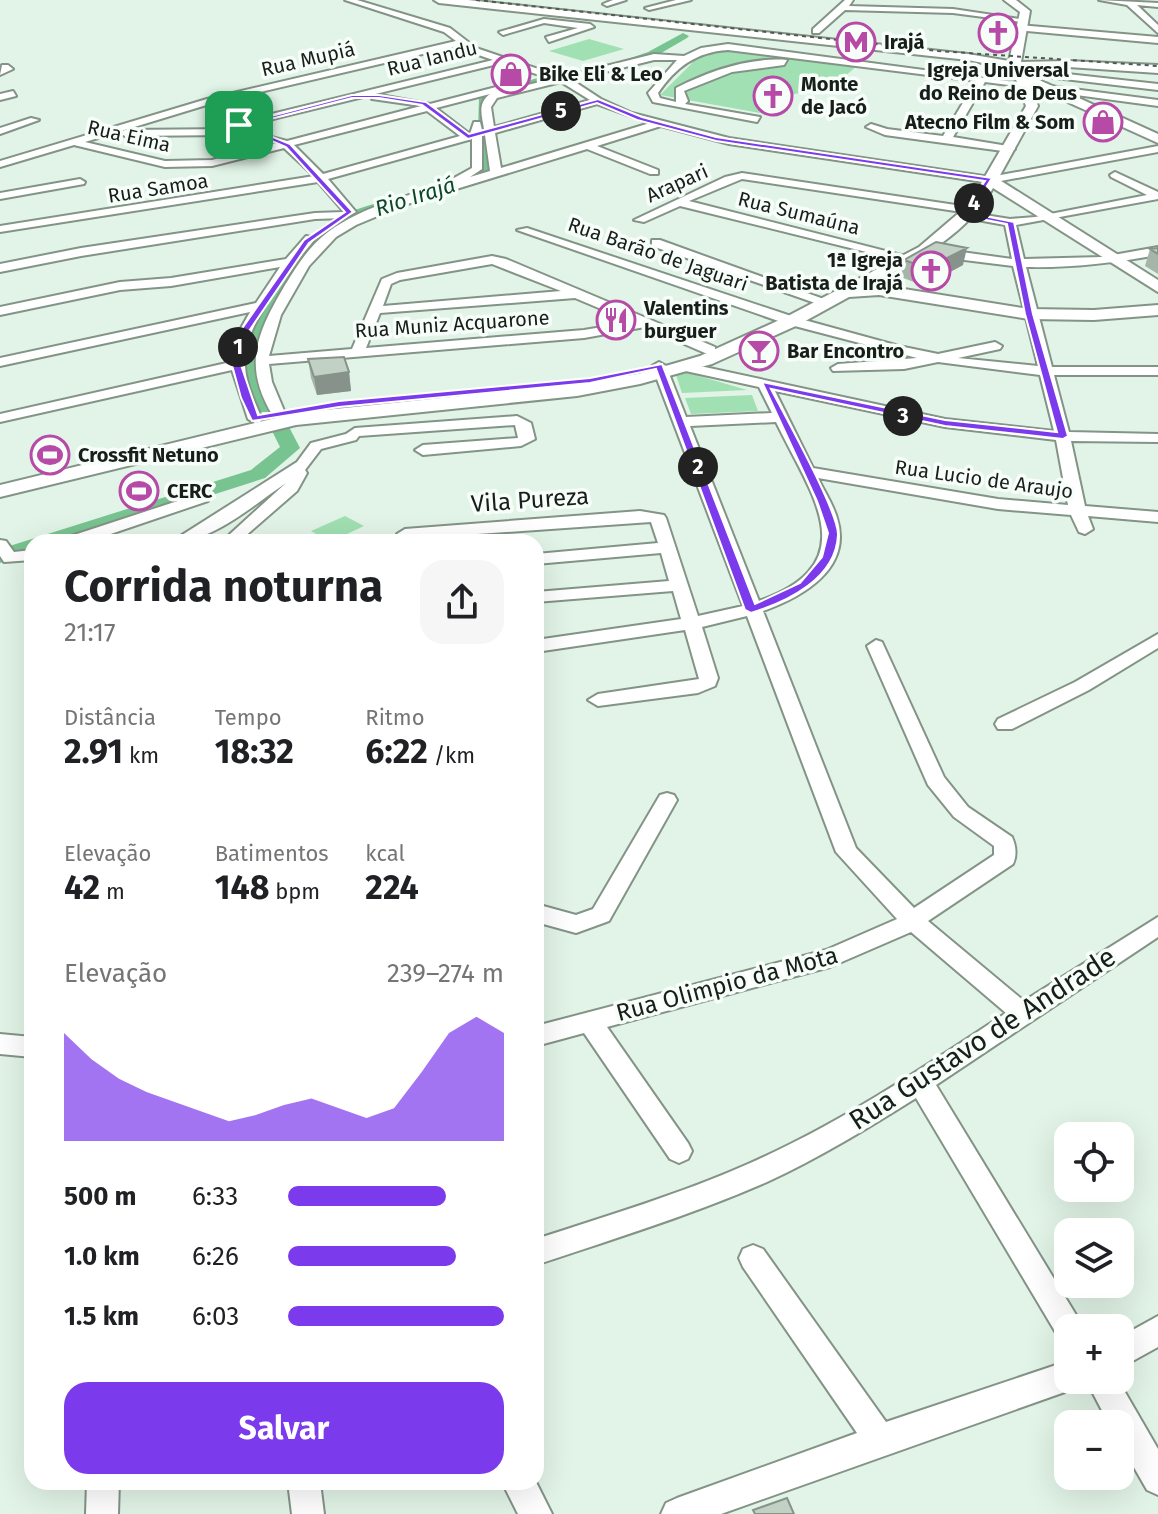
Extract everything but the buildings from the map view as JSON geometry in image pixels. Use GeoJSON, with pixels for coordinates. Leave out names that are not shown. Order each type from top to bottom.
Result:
{"type":"FeatureCollection","features":[{"type":"Feature","properties":{"kind":"main road"},"geometry":{"type":"LineString","coordinates":[[439,0],[643,14],[690,9],[764,23]]}},
{"type":"Feature","properties":{"kind":"main road"},"geometry":{"type":"LineString","coordinates":[[895,292],[879,283],[967,212],[1010,149],[1031,111],[1032,100],[1012,51],[1023,8],[1009,0]]}},
{"type":"Feature","properties":{"kind":"main road"},"geometry":{"type":"LineString","coordinates":[[608,3],[643,14]]}},
{"type":"Feature","properties":{"kind":"main road"},"geometry":{"type":"LineString","coordinates":[[608,3],[687,27],[985,61],[1158,139]]}},
{"type":"Feature","properties":{"kind":"main road"},"geometry":{"type":"LineString","coordinates":[[687,27],[677,23],[677,19],[690,9]]}},
{"type":"Feature","properties":{"kind":"main road"},"geometry":{"type":"LineString","coordinates":[[742,19],[816,31],[993,49]]}},
{"type":"Feature","properties":{"kind":"main road"},"geometry":{"type":"LineString","coordinates":[[985,61],[981,56],[985,52],[1012,51],[1158,61]]}},
{"type":"Feature","properties":{"kind":"main road"},"geometry":{"type":"LineString","coordinates":[[1032,53],[1045,57],[1043,65]]}},
{"type":"Feature","properties":{"kind":"main road"},"geometry":{"type":"LineString","coordinates":[[1021,75],[1043,65],[1158,69]]}},
{"type":"Feature","properties":{"kind":"main road"},"geometry":{"type":"LineString","coordinates":[[1032,100],[1051,93]]}},
{"type":"Feature","properties":{"kind":"main road"},"geometry":{"type":"LineString","coordinates":[[990,180],[1158,287]]}},
{"type":"Feature","properties":{"kind":"main road"},"geometry":{"type":"LineString","coordinates":[[0,483],[278,413],[378,400],[585,381],[686,367],[792,321],[915,257]]}},
{"type":"Feature","properties":{"kind":"main road"},"geometry":{"type":"LineString","coordinates":[[827,301],[865,290],[1029,314],[1094,315],[1158,310]]}},
{"type":"Feature","properties":{"kind":"main road"},"geometry":{"type":"LineString","coordinates":[[0,491],[267,425],[350,411],[577,390],[661,370],[710,350],[756,337]]}},
{"type":"Feature","properties":{"kind":"street"},"geometry":{"type":"LineString","coordinates":[[816,31],[849,0]]}},
{"type":"Feature","properties":{"kind":"street"},"geometry":{"type":"LineString","coordinates":[[1103,0],[1158,5]]}},
{"type":"Feature","properties":{"kind":"street"},"geometry":{"type":"LineString","coordinates":[[354,1],[402,19],[451,32],[471,49],[563,80],[598,101],[658,124],[729,141],[990,180],[1158,149]]}},
{"type":"Feature","properties":{"kind":"street"},"geometry":{"type":"LineString","coordinates":[[1129,2],[1158,30]]}},
{"type":"Feature","properties":{"kind":"street"},"geometry":{"type":"LineString","coordinates":[[843,8],[953,11],[1021,24],[1158,40]]}},
{"type":"Feature","properties":{"kind":"street"},"geometry":{"type":"LineString","coordinates":[[502,36],[567,24],[590,27],[549,39]]}},
{"type":"Feature","properties":{"kind":"street","name":"Rua Mupiá"},"geometry":{"type":"LineString","coordinates":[[0,164],[231,96],[461,42]]}},
{"type":"Feature","properties":{"kind":"street"},"geometry":{"type":"LineString","coordinates":[[471,49],[489,44]]}},
{"type":"Feature","properties":{"kind":"street"},"geometry":{"type":"LineString","coordinates":[[639,72],[705,49],[728,47],[854,60],[982,79],[1021,75]]}},
{"type":"Feature","properties":{"kind":"street"},"geometry":{"type":"LineString","coordinates":[[496,173],[479,134],[490,98],[654,57],[682,59]]}},
{"type":"Feature","properties":{"kind":"street"},"geometry":{"type":"LineString","coordinates":[[682,59],[653,93],[658,102],[757,119]]}},
{"type":"Feature","properties":{"kind":"street","name":"Rua Iandu"},"geometry":{"type":"LineString","coordinates":[[239,133],[237,128],[242,124],[502,60]]}},
{"type":"Feature","properties":{"kind":"street"},"geometry":{"type":"LineString","coordinates":[[680,104],[683,101],[678,92],[682,88],[742,66],[854,60]]}},
{"type":"Feature","properties":{"kind":"street"},"geometry":{"type":"LineString","coordinates":[[1043,65],[1042,71],[1047,74],[1158,87]]}},
{"type":"Feature","properties":{"kind":"street","name":"Rua Eima"},"geometry":{"type":"LineString","coordinates":[[73,142],[156,163],[185,165],[221,162],[550,75]]}},
{"type":"Feature","properties":{"kind":"street"},"geometry":{"type":"LineString","coordinates":[[948,140],[982,79]]}},
{"type":"Feature","properties":{"kind":"street"},"geometry":{"type":"LineString","coordinates":[[1051,93],[1075,92],[1158,103]]}},
{"type":"Feature","properties":{"kind":"street"},"geometry":{"type":"LineString","coordinates":[[1051,93],[1075,92]]}},
{"type":"Feature","properties":{"kind":"street"},"geometry":{"type":"LineString","coordinates":[[0,97],[13,94]]}},
{"type":"Feature","properties":{"kind":"street"},"geometry":{"type":"LineString","coordinates":[[231,96],[283,96]]}},
{"type":"Feature","properties":{"kind":"street"},"geometry":{"type":"LineString","coordinates":[[310,96],[402,99],[431,108],[479,134]]}},
{"type":"Feature","properties":{"kind":"street"},"geometry":{"type":"LineString","coordinates":[[0,268],[92,250],[164,242],[315,216],[347,214],[469,176],[477,169],[477,96]]}},
{"type":"Feature","properties":{"kind":"street","name":"Rua Samoa"},"geometry":{"type":"LineString","coordinates":[[0,229],[321,178],[598,101]]}},
{"type":"Feature","properties":{"kind":"street"},"geometry":{"type":"LineString","coordinates":[[0,131],[34,120]]}},
{"type":"Feature","properties":{"kind":"street"},"geometry":{"type":"LineString","coordinates":[[278,413],[262,379],[260,361],[270,321],[308,260],[329,236],[371,214],[658,124]]}},
{"type":"Feature","properties":{"kind":"street"},"geometry":{"type":"LineString","coordinates":[[871,127],[885,132],[1010,149]]}},
{"type":"Feature","properties":{"kind":"street"},"geometry":{"type":"LineString","coordinates":[[105,133],[239,133],[266,136],[288,145],[321,178],[347,214]]}},
{"type":"Feature","properties":{"kind":"street"},"geometry":{"type":"LineString","coordinates":[[587,145],[654,172]]}},
{"type":"Feature","properties":{"kind":"street"},"geometry":{"type":"LineString","coordinates":[[1115,175],[1158,196]]}},
{"type":"Feature","properties":{"kind":"street","name":"Arapari"},"geometry":{"type":"LineString","coordinates":[[640,220],[729,179],[752,177],[967,212]]}},
{"type":"Feature","properties":{"kind":"street"},"geometry":{"type":"LineString","coordinates":[[0,196],[80,182]]}},
{"type":"Feature","properties":{"kind":"street"},"geometry":{"type":"LineString","coordinates":[[967,212],[1010,222],[1053,219],[1158,196]]}},
{"type":"Feature","properties":{"kind":"street","name":"Rua Sumaúna"},"geometry":{"type":"LineString","coordinates":[[678,202],[915,257],[1018,265],[1064,265],[1116,260],[1158,251]]}},
{"type":"Feature","properties":{"kind":"street"},"geometry":{"type":"LineString","coordinates":[[255,419],[245,398],[237,365],[241,337],[306,241],[347,214]]}},
{"type":"Feature","properties":{"kind":"street"},"geometry":{"type":"LineString","coordinates":[[1010,222],[1029,314],[1063,436],[1077,512],[1085,529]]}},
{"type":"Feature","properties":{"kind":"street","name":"Rua Barão de Jaguari"},"geometry":{"type":"LineString","coordinates":[[523,230],[792,321],[935,358],[1045,371],[1158,371]]}},
{"type":"Feature","properties":{"kind":"street"},"geometry":{"type":"LineString","coordinates":[[656,243],[827,301]]}},
{"type":"Feature","properties":{"kind":"street"},"geometry":{"type":"LineString","coordinates":[[358,351],[382,288],[390,279],[486,261],[502,262],[710,350]]}},
{"type":"Feature","properties":{"kind":"street"},"geometry":{"type":"LineString","coordinates":[[0,311],[132,284],[171,282],[290,262]]}},
{"type":"Feature","properties":{"kind":"street"},"geometry":{"type":"LineString","coordinates":[[375,310],[577,294]]}},
{"type":"Feature","properties":{"kind":"street"},"geometry":{"type":"LineString","coordinates":[[0,362],[260,306]]}},
{"type":"Feature","properties":{"kind":"street","name":"Rua Muniz Acquarone"},"geometry":{"type":"LineString","coordinates":[[260,361],[584,334],[646,323]]}},
{"type":"Feature","properties":{"kind":"street"},"geometry":{"type":"LineString","coordinates":[[838,368],[879,368],[995,346]]}},
{"type":"Feature","properties":{"kind":"street"},"geometry":{"type":"LineString","coordinates":[[0,418],[237,365]]}},
{"type":"Feature","properties":{"kind":"street"},"geometry":{"type":"LineString","coordinates":[[686,367],[945,423],[1063,436],[1158,438]]}},
{"type":"Feature","properties":{"kind":"street"},"geometry":{"type":"LineString","coordinates":[[661,370],[751,610],[847,852],[913,921],[1023,1014]]}},
{"type":"Feature","properties":{"kind":"street"},"geometry":{"type":"LineString","coordinates":[[544,645],[751,610],[804,586],[827,558],[833,533],[825,509],[765,384]]}},
{"type":"Feature","properties":{"kind":"street"},"geometry":{"type":"LineString","coordinates":[[417,406],[426,467]]}},
{"type":"Feature","properties":{"kind":"street"},"geometry":{"type":"LineString","coordinates":[[350,411],[355,432]]}},
{"type":"Feature","properties":{"kind":"street"},"geometry":{"type":"LineString","coordinates":[[681,422],[781,417]]}},
{"type":"Feature","properties":{"kind":"street"},"geometry":{"type":"LineString","coordinates":[[238,534],[291,488],[316,446],[351,437],[355,432],[517,420],[524,423],[528,439],[423,450]]}},
{"type":"Feature","properties":{"kind":"street"},"geometry":{"type":"LineString","coordinates":[[194,534],[302,465]]}},
{"type":"Feature","properties":{"kind":"street","name":"Rua Lucio de Araujo"},"geometry":{"type":"LineString","coordinates":[[806,471],[963,500],[1158,517]]}},
{"type":"Feature","properties":{"kind":"street"},"geometry":{"type":"LineString","coordinates":[[115,534],[202,498]]}},
{"type":"Feature","properties":{"kind":"street","name":"Vila Pureza"},"geometry":{"type":"LineString","coordinates":[[405,534],[640,516],[658,518],[668,547]]}},
{"type":"Feature","properties":{"kind":"street"},"geometry":{"type":"LineString","coordinates":[[544,558],[668,547],[709,672],[708,682],[686,689],[598,700]]}},
{"type":"Feature","properties":{"kind":"street"},"geometry":{"type":"LineString","coordinates":[[3,551],[24,557]]}},
{"type":"Feature","properties":{"kind":"street"},"geometry":{"type":"LineString","coordinates":[[544,596],[681,585]]}},
{"type":"Feature","properties":{"kind":"street"},"geometry":{"type":"LineString","coordinates":[[1005,724],[1082,686],[1158,640]]}},
{"type":"Feature","properties":{"kind":"street","name":"Rua Olimpio da Mota"},"geometry":{"type":"LineString","coordinates":[[544,1034],[830,958],[896,931],[1005,858],[1006,850],[996,836],[951,803],[935,780],[876,646]]}},
{"type":"Feature","properties":{"kind":"street"},"geometry":{"type":"LineString","coordinates":[[544,915],[576,924],[601,915],[667,800]]}},
{"type":"Feature","properties":{"kind":"street","name":"Rua Gustavo de Andrade"},"geometry":{"type":"LineString","coordinates":[[544,1249],[753,1175],[788,1158],[921,1083],[1158,926]]}},
{"type":"Feature","properties":{"kind":"street"},"geometry":{"type":"LineString","coordinates":[[589,1021],[679,1151]]}},
{"type":"Feature","properties":{"kind":"street"},"geometry":{"type":"LineString","coordinates":[[0,1044],[24,1046]]}},
{"type":"Feature","properties":{"kind":"street"},"geometry":{"type":"LineString","coordinates":[[921,1083],[1061,1314]]}},
{"type":"Feature","properties":{"kind":"street"},"geometry":{"type":"LineString","coordinates":[[753,1258],[880,1440]]}},
{"type":"Feature","properties":{"kind":"street"},"geometry":{"type":"LineString","coordinates":[[1134,1345],[1158,1331]]}},
{"type":"Feature","properties":{"kind":"street"},"geometry":{"type":"LineString","coordinates":[[677,1514],[1054,1381]]}},
{"type":"Feature","properties":{"kind":"street"},"geometry":{"type":"LineString","coordinates":[[1109,1394],[1158,1479]]}},
{"type":"Feature","properties":{"kind":"street"},"geometry":{"type":"LineString","coordinates":[[102,1514],[103,1490]]}},
{"type":"Feature","properties":{"kind":"street"},"geometry":{"type":"LineString","coordinates":[[305,1490],[308,1514]]}},
{"type":"Feature","properties":{"kind":"street"},"geometry":{"type":"LineString","coordinates":[[522,1490],[536,1514]]}},
{"type":"Feature","properties":{"kind":"green space"},"geometry":{"type":"Polygon","coordinates":[[[589,39],[624,49],[583,61],[549,51],[589,39]]]}},
{"type":"Feature","properties":{"kind":"green space"},"geometry":{"type":"Polygon","coordinates":[[[735,49],[859,64],[834,86],[790,95],[766,114],[660,95],[701,54],[735,49]]]}},
{"type":"Feature","properties":{"kind":"green space"},"geometry":{"type":"Polygon","coordinates":[[[686,372],[747,390],[682,393],[676,375],[686,372]]]}},
{"type":"Feature","properties":{"kind":"green space"},"geometry":{"type":"Polygon","coordinates":[[[752,395],[758,411],[691,414],[685,398],[752,395]]]}},
{"type":"Feature","properties":{"kind":"green space"},"geometry":{"type":"Polygon","coordinates":[[[345,516],[364,526],[347,534],[316,534],[311,531],[345,516]]]}},
{"type":"Feature","properties":{"kind":"waterway","name":"Rio Irajá"},"geometry":{"type":"LineString","coordinates":[[617,65],[652,54],[683,36]]}},
{"type":"Feature","properties":{"kind":"waterway","name":"Rio Irajá"},"geometry":{"type":"LineString","coordinates":[[485,131],[483,100],[493,94],[549,79]]}},
{"type":"Feature","properties":{"kind":"waterway","name":"Rio Irajá"},"geometry":{"type":"LineString","coordinates":[[449,186],[480,174],[486,158],[486,137]]}},
{"type":"Feature","properties":{"kind":"waterway","name":"Rio Irajá"},"geometry":{"type":"LineString","coordinates":[[263,408],[251,375],[249,354],[258,323],[279,286],[305,251],[328,229],[351,217],[392,203]]}},
{"type":"Feature","properties":{"kind":"waterway","name":"Rio Irajá"},"geometry":{"type":"LineString","coordinates":[[69,534],[258,474],[290,448],[281,429]]}},
{"type":"Feature","properties":{"kind":"waterway","name":"Rio Irajá"},"geometry":{"type":"LineString","coordinates":[[0,556],[24,548]]}},
{"type":"Feature","properties":{"kind":"railway"},"geometry":{"type":"LineString","coordinates":[[476,0],[938,51],[1158,66]]}},
{"type":"Feature","properties":{"kind":"place","name":"Igreja Universal do Reino de Deus"},"geometry":{"type":"Point","coordinates":[998,33]}},
{"type":"Feature","properties":{"kind":"place","name":"Irajá"},"geometry":{"type":"Point","coordinates":[856,42]}},
{"type":"Feature","properties":{"kind":"place","name":"Bike Eli & Leo"},"geometry":{"type":"Point","coordinates":[511,74]}},
{"type":"Feature","properties":{"kind":"place","name":"Monte de Jacó"},"geometry":{"type":"Point","coordinates":[773,96]}},
{"type":"Feature","properties":{"kind":"place","name":"Atecno Film & Som"},"geometry":{"type":"Point","coordinates":[1103,122]}},
{"type":"Feature","properties":{"kind":"place","name":"1ª Igreja Batista de Irajá"},"geometry":{"type":"Point","coordinates":[931,271]}},
{"type":"Feature","properties":{"kind":"place","name":"Valentins burguer"},"geometry":{"type":"Point","coordinates":[616,320]}},
{"type":"Feature","properties":{"kind":"place","name":"Bar Encontro"},"geometry":{"type":"Point","coordinates":[759,351]}},
{"type":"Feature","properties":{"kind":"place","name":"Crossfit Netuno"},"geometry":{"type":"Point","coordinates":[50,455]}},
{"type":"Feature","properties":{"kind":"place","name":"CERC"},"geometry":{"type":"Point","coordinates":[139,491]}},
{"type":"Feature","properties":{"kind":"route"},"geometry":{"type":"LineString","coordinates":[[352,96],[379,97],[424,104],[468,137],[598,101],[639,118],[716,139],[990,180],[965,215],[1010,222],[1029,314],[1063,436],[945,423],[765,384],[822,501],[833,533],[827,558],[804,586],[751,610],[659,366],[590,381],[339,404],[255,419],[245,398],[237,365],[241,337],[248,322],[306,241],[350,212],[288,145],[266,136],[239,133],[239,125],[352,96]]}}]}
